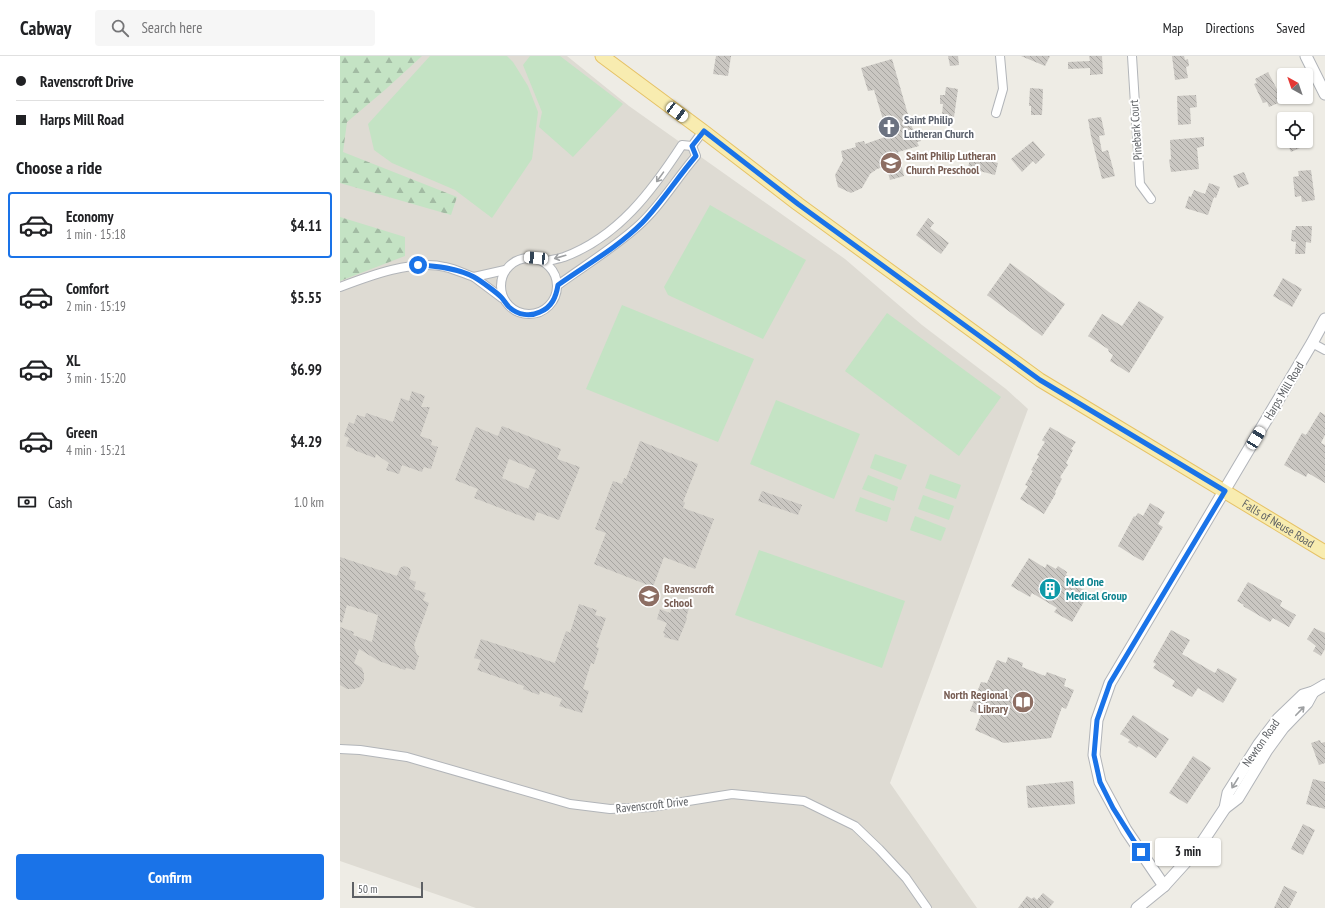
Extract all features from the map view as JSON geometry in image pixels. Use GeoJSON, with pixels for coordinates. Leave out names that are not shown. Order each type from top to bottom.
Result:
{"type":"FeatureCollection","features":[{"type":"Feature","properties":{"kind":"main road","name":"Falls of Neuse Road"},"geometry":{"type":"LineString","coordinates":[[602,56],[704,131],[798,204],[1040,380],[1325,552]]}},
{"type":"Feature","properties":{"kind":"street"},"geometry":{"type":"LineString","coordinates":[[996,113],[1003,89],[1000,56]]}},
{"type":"Feature","properties":{"kind":"street","name":"Pinebark Court"},"geometry":{"type":"LineString","coordinates":[[1132,56],[1140,184],[1151,199]]}},
{"type":"Feature","properties":{"kind":"street"},"geometry":{"type":"LineString","coordinates":[[1306,56],[1325,94]]}},
{"type":"Feature","properties":{"kind":"street"},"geometry":{"type":"LineString","coordinates":[[692,146],[704,131]]}},
{"type":"Feature","properties":{"kind":"street"},"geometry":{"type":"LineString","coordinates":[[544,262],[564,257],[592,243],[619,223],[655,184],[682,145],[692,146]]}},
{"type":"Feature","properties":{"kind":"street"},"geometry":{"type":"LineString","coordinates":[[558,285],[600,256],[637,227],[663,198],[696,156],[692,146]]}},
{"type":"Feature","properties":{"kind":"street"},"geometry":{"type":"LineString","coordinates":[[592,243],[600,256]]}},
{"type":"Feature","properties":{"kind":"street"},"geometry":{"type":"LineString","coordinates":[[340,287],[383,273],[418,265],[444,267],[474,277],[502,298],[517,312],[526,315],[536,314],[545,310],[552,304],[558,285],[556,276],[551,268],[536,258],[527,258],[515,262],[505,270],[474,277]]}},
{"type":"Feature","properties":{"kind":"street"},"geometry":{"type":"LineString","coordinates":[[502,298],[500,289],[501,279],[505,270]]}},
{"type":"Feature","properties":{"kind":"street","name":"Harps Mill Road"},"geometry":{"type":"LineString","coordinates":[[1164,886],[1126,830],[1100,782],[1094,755],[1097,720],[1110,683],[1225,491],[1312,343],[1325,318]]}},
{"type":"Feature","properties":{"kind":"street"},"geometry":{"type":"LineString","coordinates":[[1312,343],[1325,350]]}},
{"type":"Feature","properties":{"kind":"street","name":"Newton Road"},"geometry":{"type":"LineString","coordinates":[[1137,908],[1164,886],[1193,854],[1225,808],[1228,793],[1270,727],[1303,695],[1313,692],[1325,685]]}},
{"type":"Feature","properties":{"kind":"street","name":"Ravenscroft Drive"},"geometry":{"type":"LineString","coordinates":[[340,749],[360,750],[407,757],[570,804],[610,809],[651,807],[732,794],[804,801],[855,826],[906,878],[927,908]]}},
{"type":"Feature","properties":{"kind":"shaded area","name":"Ravenscroft School"},"geometry":{"type":"Polygon","coordinates":[[[340,56],[567,56],[629,106],[845,259],[922,325],[1006,389],[1028,409],[890,783],[977,908],[476,908],[340,861],[340,56]]]}},
{"type":"Feature","properties":{"kind":"green space"},"geometry":{"type":"Polygon","coordinates":[[[340,56],[422,56],[347,122],[343,152],[457,197],[451,215],[340,183],[340,56]]]}},
{"type":"Feature","properties":{"kind":"green space"},"geometry":{"type":"Polygon","coordinates":[[[430,56],[507,56],[513,62],[528,86],[538,112],[532,159],[492,218],[455,190],[392,163],[374,150],[368,124],[430,56]]]}},
{"type":"Feature","properties":{"kind":"green space"},"geometry":{"type":"Polygon","coordinates":[[[530,56],[560,56],[623,104],[573,157],[539,127],[542,112],[523,65],[530,56]]]}},
{"type":"Feature","properties":{"kind":"green space"},"geometry":{"type":"Polygon","coordinates":[[[710,205],[806,260],[763,339],[668,295],[664,287],[710,205]]]}},
{"type":"Feature","properties":{"kind":"green space"},"geometry":{"type":"Polygon","coordinates":[[[340,217],[405,237],[405,256],[340,281],[340,217]]]}},
{"type":"Feature","properties":{"kind":"green space"},"geometry":{"type":"Polygon","coordinates":[[[622,305],[754,359],[718,442],[586,389],[622,305]]]}},
{"type":"Feature","properties":{"kind":"green space"},"geometry":{"type":"Polygon","coordinates":[[[887,313],[1001,397],[959,456],[845,371],[887,313]]]}},
{"type":"Feature","properties":{"kind":"green space"},"geometry":{"type":"Polygon","coordinates":[[[776,400],[860,434],[834,499],[750,464],[776,400]]]}},
{"type":"Feature","properties":{"kind":"green space"},"geometry":{"type":"Polygon","coordinates":[[[875,454],[907,465],[901,480],[870,468],[875,454]]]}},
{"type":"Feature","properties":{"kind":"green space"},"geometry":{"type":"Polygon","coordinates":[[[930,474],[961,485],[956,499],[925,488],[930,474]]]}},
{"type":"Feature","properties":{"kind":"green space"},"geometry":{"type":"Polygon","coordinates":[[[868,475],[898,487],[894,501],[862,489],[868,475]]]}},
{"type":"Feature","properties":{"kind":"green space"},"geometry":{"type":"Polygon","coordinates":[[[923,495],[954,506],[949,520],[918,509],[923,495]]]}},
{"type":"Feature","properties":{"kind":"green space"},"geometry":{"type":"Polygon","coordinates":[[[860,497],[891,508],[887,522],[855,511],[860,497]]]}},
{"type":"Feature","properties":{"kind":"green space"},"geometry":{"type":"Polygon","coordinates":[[[915,516],[946,528],[941,541],[910,530],[915,516]]]}},
{"type":"Feature","properties":{"kind":"green space"},"geometry":{"type":"Polygon","coordinates":[[[759,550],[905,601],[882,668],[735,615],[759,550]]]}},
{"type":"Feature","properties":{"kind":"building"},"geometry":{"type":"Polygon","coordinates":[[[716,56],[731,56],[728,76],[713,74],[716,56]]]}},
{"type":"Feature","properties":{"kind":"building"},"geometry":{"type":"Polygon","coordinates":[[[948,56],[958,56],[959,65],[950,66],[948,56]]]}},
{"type":"Feature","properties":{"kind":"building"},"geometry":{"type":"Polygon","coordinates":[[[1021,56],[1050,56],[1045,66],[1021,56]]]}},
{"type":"Feature","properties":{"kind":"building"},"geometry":{"type":"Polygon","coordinates":[[[1089,56],[1102,56],[1103,74],[1090,75],[1090,68],[1068,69],[1068,62],[1090,61],[1089,56]]]}},
{"type":"Feature","properties":{"kind":"building"},"geometry":{"type":"Polygon","coordinates":[[[1172,56],[1184,56],[1185,60],[1188,59],[1189,66],[1186,67],[1188,78],[1175,80],[1172,56]]]}},
{"type":"Feature","properties":{"kind":"building","name":"Saint Philip Lutheran Church"},"geometry":{"type":"Polygon","coordinates":[[[892,59],[909,118],[908,119],[915,133],[918,132],[921,141],[917,142],[919,146],[898,152],[904,176],[890,180],[886,166],[877,169],[870,174],[862,188],[851,193],[838,187],[835,175],[843,160],[841,151],[856,147],[855,143],[864,141],[865,144],[888,136],[874,90],[868,91],[861,68],[892,59]]]}},
{"type":"Feature","properties":{"kind":"building"},"geometry":{"type":"Polygon","coordinates":[[[1268,72],[1277,89],[1277,104],[1269,107],[1267,102],[1263,103],[1254,84],[1257,83],[1255,79],[1268,72]]]}},
{"type":"Feature","properties":{"kind":"building"},"geometry":{"type":"Polygon","coordinates":[[[946,87],[958,89],[954,117],[942,115],[943,104],[940,104],[940,95],[945,95],[946,87]]]}},
{"type":"Feature","properties":{"kind":"building"},"geometry":{"type":"Polygon","coordinates":[[[1030,88],[1043,89],[1042,115],[1031,115],[1031,106],[1029,106],[1030,88]]]}},
{"type":"Feature","properties":{"kind":"building"},"geometry":{"type":"Polygon","coordinates":[[[1196,95],[1197,107],[1190,108],[1191,124],[1178,125],[1177,96],[1196,95]]]}},
{"type":"Feature","properties":{"kind":"building"},"geometry":{"type":"Polygon","coordinates":[[[1101,117],[1105,135],[1099,136],[1102,152],[1108,150],[1115,176],[1102,179],[1088,119],[1101,117]]]}},
{"type":"Feature","properties":{"kind":"building"},"geometry":{"type":"Polygon","coordinates":[[[1204,137],[1204,146],[1197,148],[1199,169],[1171,172],[1169,160],[1171,159],[1170,140],[1204,137]]]}},
{"type":"Feature","properties":{"kind":"building"},"geometry":{"type":"Polygon","coordinates":[[[1033,141],[1045,155],[1036,164],[1033,161],[1022,172],[1011,159],[1033,141]]]}},
{"type":"Feature","properties":{"kind":"building"},"geometry":{"type":"Polygon","coordinates":[[[1289,148],[1300,148],[1291,152],[1289,148]]]}},
{"type":"Feature","properties":{"kind":"building"},"geometry":{"type":"Polygon","coordinates":[[[971,154],[982,156],[982,159],[998,163],[995,175],[968,168],[971,154]]]}},
{"type":"Feature","properties":{"kind":"building"},"geometry":{"type":"Polygon","coordinates":[[[1311,170],[1315,200],[1302,202],[1301,196],[1295,197],[1293,177],[1299,176],[1298,171],[1311,170]]]}},
{"type":"Feature","properties":{"kind":"building"},"geometry":{"type":"Polygon","coordinates":[[[1244,172],[1249,184],[1238,188],[1233,176],[1244,172]]]}},
{"type":"Feature","properties":{"kind":"building"},"geometry":{"type":"Polygon","coordinates":[[[1209,183],[1220,187],[1216,198],[1214,197],[1208,215],[1185,208],[1189,196],[1191,197],[1194,190],[1205,194],[1209,183]]]}},
{"type":"Feature","properties":{"kind":"building"},"geometry":{"type":"Polygon","coordinates":[[[928,218],[934,223],[930,228],[949,243],[941,254],[916,235],[928,218]]]}},
{"type":"Feature","properties":{"kind":"building"},"geometry":{"type":"Polygon","coordinates":[[[1296,226],[1312,226],[1311,243],[1306,242],[1305,254],[1295,254],[1296,242],[1291,241],[1292,230],[1295,230],[1296,226]]]}},
{"type":"Feature","properties":{"kind":"building"},"geometry":{"type":"Polygon","coordinates":[[[1010,263],[1065,304],[1042,336],[987,295],[1010,263]]]}},
{"type":"Feature","properties":{"kind":"building"},"geometry":{"type":"Polygon","coordinates":[[[1283,278],[1302,289],[1292,307],[1273,296],[1283,278]]]}},
{"type":"Feature","properties":{"kind":"building"},"geometry":{"type":"Polygon","coordinates":[[[1139,301],[1164,317],[1129,373],[1110,361],[1113,355],[1108,349],[1088,336],[1102,314],[1122,326],[1139,301]]]}},
{"type":"Feature","properties":{"kind":"building"},"geometry":{"type":"Polygon","coordinates":[[[412,391],[425,396],[421,407],[430,407],[420,436],[432,440],[431,445],[438,447],[431,469],[424,467],[422,472],[402,465],[399,474],[386,470],[389,463],[376,454],[375,458],[346,446],[349,438],[344,436],[349,422],[354,424],[357,415],[365,417],[366,413],[393,422],[401,398],[409,401],[412,391]]]}},
{"type":"Feature","properties":{"kind":"building"},"geometry":{"type":"Polygon","coordinates":[[[1320,412],[1325,415],[1325,435],[1321,443],[1325,445],[1325,483],[1308,473],[1306,477],[1284,465],[1302,433],[1306,435],[1320,412]]]}},
{"type":"Feature","properties":{"kind":"building"},"geometry":{"type":"Polygon","coordinates":[[[502,426],[561,449],[557,459],[580,467],[559,520],[537,512],[534,521],[474,498],[478,489],[455,480],[476,427],[498,436],[502,426]],[[509,459],[502,478],[528,489],[536,470],[509,459]]]}},
{"type":"Feature","properties":{"kind":"building"},"geometry":{"type":"Polygon","coordinates":[[[1050,427],[1076,442],[1071,449],[1073,450],[1066,463],[1068,465],[1060,477],[1062,479],[1055,492],[1056,493],[1044,514],[1020,499],[1028,486],[1025,485],[1039,456],[1037,455],[1045,442],[1042,440],[1050,427]]]}},
{"type":"Feature","properties":{"kind":"building"},"geometry":{"type":"Polygon","coordinates":[[[640,441],[698,464],[683,502],[685,503],[683,508],[714,519],[695,569],[664,557],[653,587],[594,564],[606,533],[595,529],[613,481],[622,484],[624,478],[626,479],[640,441]]]}},
{"type":"Feature","properties":{"kind":"building"},"geometry":{"type":"Polygon","coordinates":[[[762,491],[802,505],[798,515],[758,501],[762,491]]]}},
{"type":"Feature","properties":{"kind":"building"},"geometry":{"type":"Polygon","coordinates":[[[1150,503],[1165,512],[1158,524],[1163,527],[1143,561],[1118,546],[1134,516],[1135,517],[1138,513],[1143,516],[1150,503]]]}},
{"type":"Feature","properties":{"kind":"building"},"geometry":{"type":"Polygon","coordinates":[[[340,557],[397,576],[400,568],[404,566],[407,567],[410,569],[411,573],[409,579],[416,582],[414,589],[426,593],[423,600],[429,603],[414,645],[417,655],[419,656],[415,670],[406,668],[405,670],[379,661],[359,649],[354,663],[362,668],[364,681],[360,687],[354,689],[347,689],[340,685],[340,627],[354,632],[353,635],[372,642],[378,615],[347,605],[342,623],[340,622],[340,557]]]}},
{"type":"Feature","properties":{"kind":"building","name":"Med One Medical Group"},"geometry":{"type":"Polygon","coordinates":[[[1029,558],[1045,568],[1047,564],[1056,569],[1058,566],[1067,572],[1066,575],[1075,580],[1073,584],[1089,593],[1072,622],[1054,612],[1057,608],[1032,593],[1030,597],[1011,586],[1029,558]]]}},
{"type":"Feature","properties":{"kind":"building"},"geometry":{"type":"Polygon","coordinates":[[[1248,582],[1282,601],[1280,606],[1296,615],[1289,627],[1273,618],[1270,622],[1237,601],[1248,582]]]}},
{"type":"Feature","properties":{"kind":"building"},"geometry":{"type":"Polygon","coordinates":[[[674,602],[690,605],[687,619],[678,641],[664,637],[665,634],[663,633],[667,623],[657,619],[660,609],[670,613],[674,602]]]}},
{"type":"Feature","properties":{"kind":"building"},"geometry":{"type":"Polygon","coordinates":[[[579,604],[597,610],[595,615],[606,618],[596,647],[599,648],[594,664],[591,663],[583,689],[589,691],[582,713],[559,706],[562,699],[540,691],[539,695],[523,689],[524,686],[477,670],[481,660],[474,658],[481,639],[555,663],[566,631],[570,633],[579,604]]]}},
{"type":"Feature","properties":{"kind":"building"},"geometry":{"type":"Polygon","coordinates":[[[1314,628],[1325,633],[1325,649],[1321,656],[1313,651],[1316,646],[1307,639],[1314,628]]]}},
{"type":"Feature","properties":{"kind":"building"},"geometry":{"type":"Polygon","coordinates":[[[1171,630],[1190,640],[1182,654],[1215,673],[1218,668],[1237,679],[1223,703],[1198,688],[1192,697],[1172,686],[1175,681],[1153,668],[1156,664],[1153,662],[1171,630]]]}},
{"type":"Feature","properties":{"kind":"building","name":"North Regional Library"},"geometry":{"type":"Polygon","coordinates":[[[1008,657],[1023,663],[1022,667],[1045,676],[1047,672],[1066,679],[1064,686],[1074,690],[1066,709],[1062,707],[1051,738],[1004,743],[975,730],[981,715],[970,711],[981,682],[987,683],[997,660],[1006,663],[1008,657]]]}},
{"type":"Feature","properties":{"kind":"building"},"geometry":{"type":"Polygon","coordinates":[[[1133,715],[1169,739],[1156,758],[1138,746],[1137,748],[1128,742],[1130,740],[1120,734],[1133,715]]]}},
{"type":"Feature","properties":{"kind":"building"},"geometry":{"type":"Polygon","coordinates":[[[1320,740],[1321,743],[1325,742],[1325,763],[1319,765],[1311,743],[1320,740]]]}},
{"type":"Feature","properties":{"kind":"building"},"geometry":{"type":"Polygon","coordinates":[[[1193,756],[1211,768],[1187,804],[1169,793],[1193,756]]]}},
{"type":"Feature","properties":{"kind":"building"},"geometry":{"type":"Polygon","coordinates":[[[1313,779],[1325,782],[1325,809],[1306,804],[1313,779]]]}},
{"type":"Feature","properties":{"kind":"building"},"geometry":{"type":"Polygon","coordinates":[[[1073,781],[1075,804],[1028,808],[1026,786],[1073,781]]]}},
{"type":"Feature","properties":{"kind":"building"},"geometry":{"type":"Polygon","coordinates":[[[1303,824],[1315,830],[1303,855],[1291,849],[1303,824]]]}},
{"type":"Feature","properties":{"kind":"building"},"geometry":{"type":"Polygon","coordinates":[[[1284,886],[1297,892],[1289,908],[1274,908],[1284,886]]]}},
{"type":"Feature","properties":{"kind":"building"},"geometry":{"type":"Polygon","coordinates":[[[1043,893],[1054,902],[1049,908],[1018,908],[1027,896],[1032,899],[1034,897],[1037,900],[1043,893]]]}},
{"type":"Feature","properties":{"kind":"place","name":"Saint Philip Lutheran Church"},"geometry":{"type":"Point","coordinates":[889,127]}},
{"type":"Feature","properties":{"kind":"place","name":"Saint Philip Lutheran Church Preschool"},"geometry":{"type":"Point","coordinates":[891,163]}},
{"type":"Feature","properties":{"kind":"place","name":"Med One Medical Group"},"geometry":{"type":"Point","coordinates":[1050,589]}},
{"type":"Feature","properties":{"kind":"place","name":"Ravenscroft School"},"geometry":{"type":"Point","coordinates":[649,596]}},
{"type":"Feature","properties":{"kind":"place","name":"North Regional Library"},"geometry":{"type":"Point","coordinates":[1023,702]}},
{"type":"Feature","properties":{"kind":"route"},"geometry":{"type":"LineString","coordinates":[[418,265],[444,267],[474,277],[502,298],[517,312],[526,315],[536,314],[545,310],[552,304],[558,285],[591,263],[643,222],[696,156],[692,146],[704,131],[798,204],[1040,380],[1225,491],[1110,683],[1097,720],[1094,755],[1100,782],[1113,808],[1141,852]]}}]}
